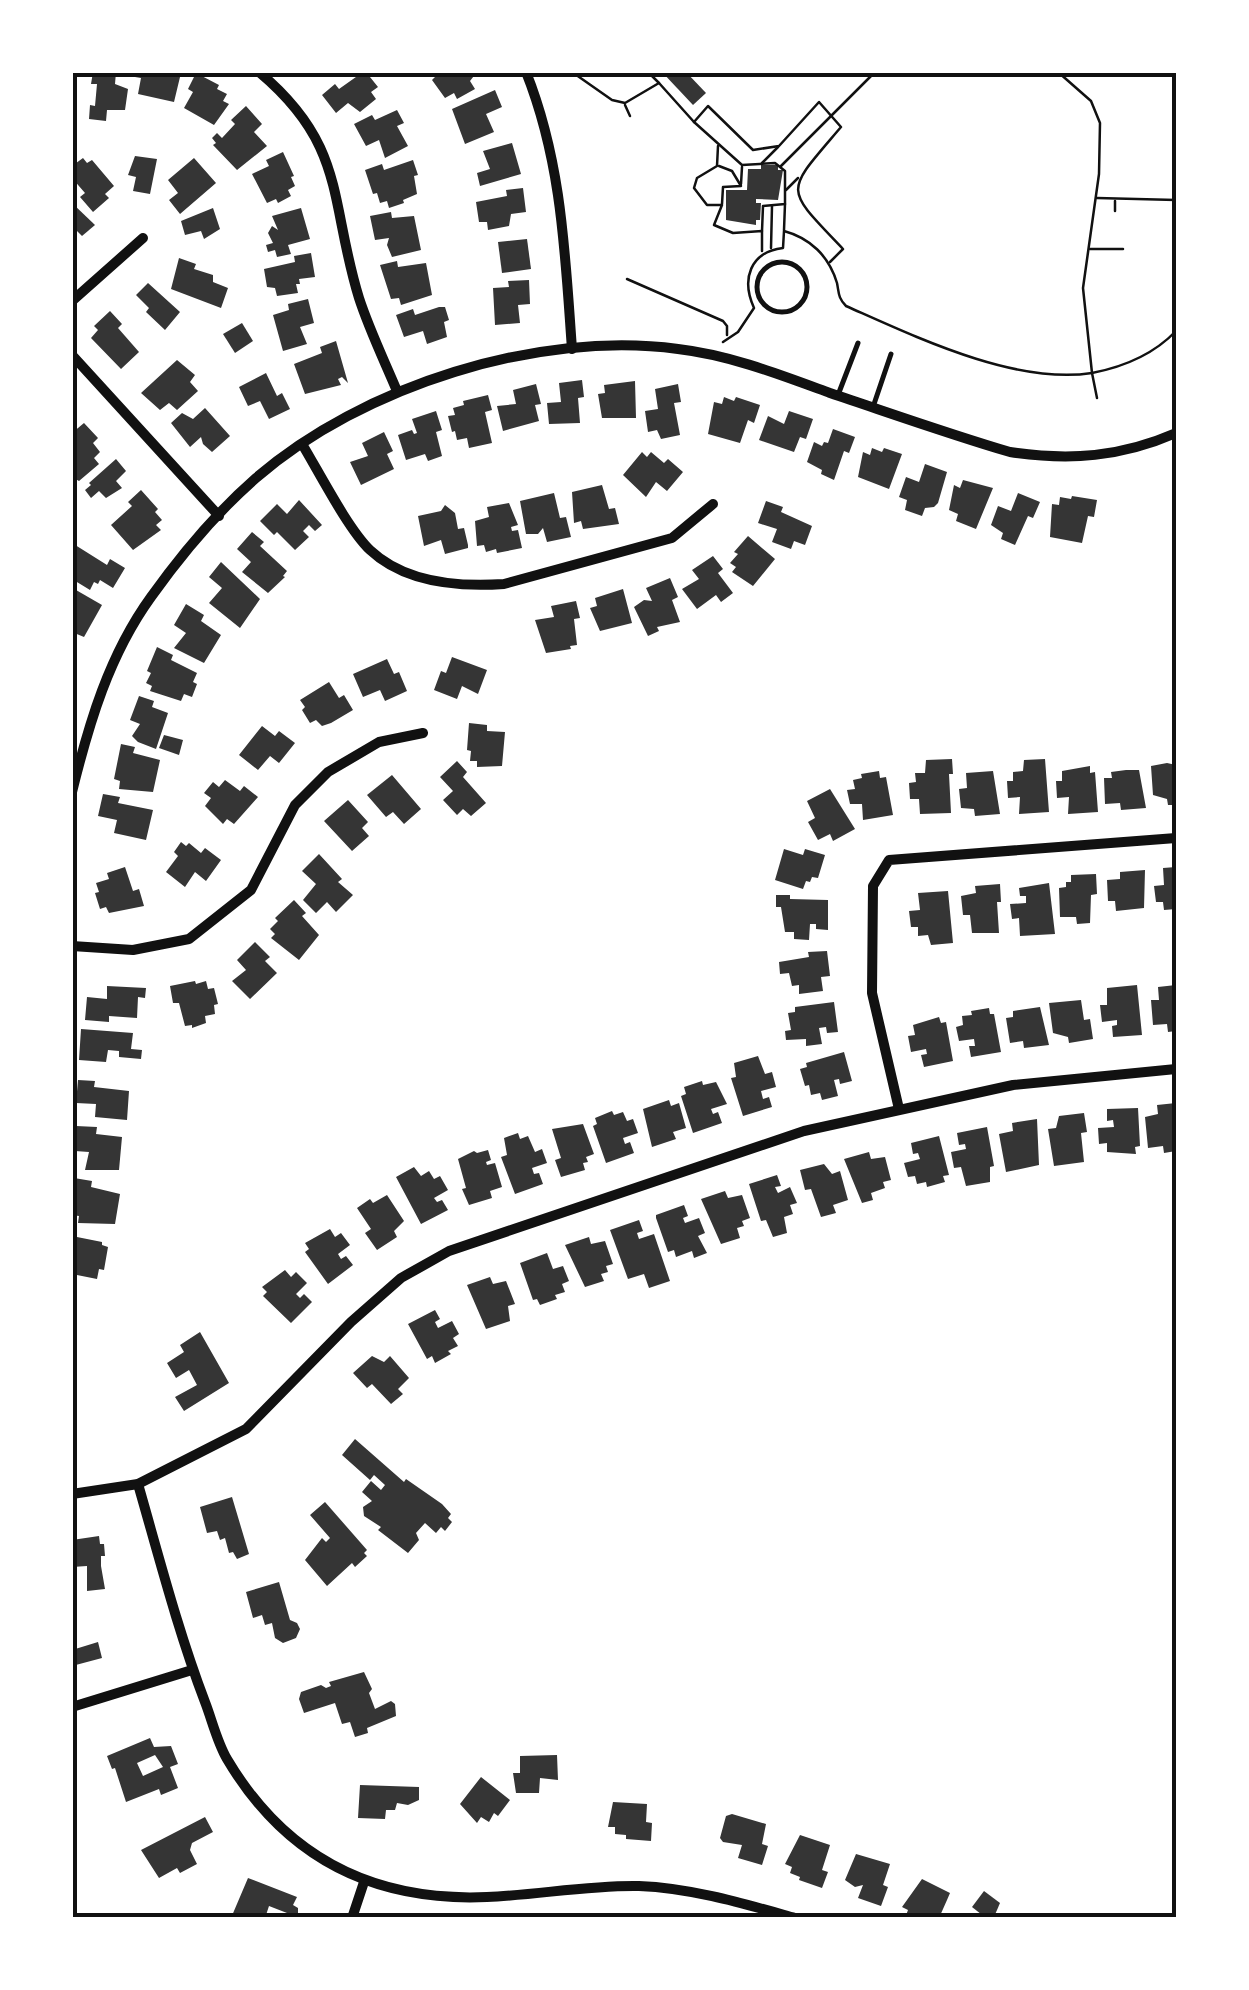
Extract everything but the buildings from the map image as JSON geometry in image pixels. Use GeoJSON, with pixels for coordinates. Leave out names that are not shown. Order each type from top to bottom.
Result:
{"type":"FeatureCollection","features":[{"type":"Feature","properties":{"kind":"street"},"geometry":{"type":"LineString","coordinates":[[260,72],[287,96],[319,140],[335,184],[359,298],[396,391]]}},
{"type":"Feature","properties":{"kind":"street"},"geometry":{"type":"LineString","coordinates":[[526,72],[544,117],[558,181],[572,349]]}},
{"type":"Feature","properties":{"kind":"street"},"geometry":{"type":"LineString","coordinates":[[72,301],[142,238]]}},
{"type":"Feature","properties":{"kind":"street"},"geometry":{"type":"LineString","coordinates":[[72,792],[88,724],[115,660],[150,598],[218,516],[256,478],[302,444],[396,391],[490,360],[636,345],[680,349],[715,356],[1010,452],[1047,457],[1126,452],[1176,433]]}},
{"type":"Feature","properties":{"kind":"street"},"geometry":{"type":"LineString","coordinates":[[72,355],[218,516]]}},
{"type":"Feature","properties":{"kind":"street"},"geometry":{"type":"LineString","coordinates":[[302,444],[370,550],[404,571],[440,582],[504,584],[672,538],[712,504]]}},
{"type":"Feature","properties":{"kind":"street"},"geometry":{"type":"LineString","coordinates":[[72,946],[133,950],[189,939],[252,890],[296,805],[328,772],[379,742],[423,732]]}},
{"type":"Feature","properties":{"kind":"street"},"geometry":{"type":"LineString","coordinates":[[899,1109],[872,994],[873,886],[889,860],[1176,838]]}},
{"type":"Feature","properties":{"kind":"street"},"geometry":{"type":"LineString","coordinates":[[72,1494],[138,1484],[246,1429],[351,1322],[402,1278],[449,1251],[804,1130],[1012,1085],[1176,1068]]}},
{"type":"Feature","properties":{"kind":"street"},"geometry":{"type":"LineString","coordinates":[[138,1484],[192,1670],[226,1757],[262,1808],[308,1852],[364,1882],[425,1894],[486,1897],[565,1888],[642,1886],[726,1899],[795,1918]]}},
{"type":"Feature","properties":{"kind":"street"},"geometry":{"type":"LineString","coordinates":[[72,1707],[192,1670]]}},
{"type":"Feature","properties":{"kind":"street"},"geometry":{"type":"LineString","coordinates":[[352,1918],[364,1882]]}},
{"type":"Feature","properties":{"kind":"lane"},"geometry":{"type":"LineString","coordinates":[[780,262],[794,266],[807,285],[799,306],[783,312],[767,307],[758,292],[760,276],[780,262]]}},
{"type":"Feature","properties":{"kind":"lane"},"geometry":{"type":"LineString","coordinates":[[838,395],[858,344]]}},
{"type":"Feature","properties":{"kind":"lane"},"geometry":{"type":"LineString","coordinates":[[873,407],[891,354]]}},
{"type":"Feature","properties":{"kind":"path"},"geometry":{"type":"LineString","coordinates":[[572,72],[612,100],[625,103],[659,83]]}},
{"type":"Feature","properties":{"kind":"path"},"geometry":{"type":"LineString","coordinates":[[648,72],[694,122],[742,165],[762,163],[781,166],[785,171],[784,248],[762,253],[752,264],[747,278],[754,308],[738,332],[727,337]]}},
{"type":"Feature","properties":{"kind":"path"},"geometry":{"type":"LineString","coordinates":[[781,166],[875,72]]}},
{"type":"Feature","properties":{"kind":"path"},"geometry":{"type":"LineString","coordinates":[[1058,72],[1091,100],[1100,123],[1083,288],[1083,316],[1097,398]]}},
{"type":"Feature","properties":{"kind":"path"},"geometry":{"type":"LineString","coordinates":[[762,163],[819,102],[832,115],[841,128],[785,191]]}},
{"type":"Feature","properties":{"kind":"path"},"geometry":{"type":"LineString","coordinates":[[625,103],[630,116]]}},
{"type":"Feature","properties":{"kind":"path"},"geometry":{"type":"LineString","coordinates":[[694,122],[708,106],[753,150],[779,146]]}},
{"type":"Feature","properties":{"kind":"path"},"geometry":{"type":"LineString","coordinates":[[717,166],[718,145]]}},
{"type":"Feature","properties":{"kind":"path"},"geometry":{"type":"LineString","coordinates":[[741,186],[742,165]]}},
{"type":"Feature","properties":{"kind":"path"},"geometry":{"type":"LineString","coordinates":[[722,206],[708,205],[694,188],[697,178],[717,166],[732,171],[741,186]]}},
{"type":"Feature","properties":{"kind":"path"},"geometry":{"type":"LineString","coordinates":[[802,174],[796,187],[800,204],[843,249],[828,263]]}},
{"type":"Feature","properties":{"kind":"path"},"geometry":{"type":"LineString","coordinates":[[741,186],[723,186],[722,206],[714,225],[733,232],[762,231]]}},
{"type":"Feature","properties":{"kind":"path"},"geometry":{"type":"LineString","coordinates":[[1095,198],[1176,200]]}},
{"type":"Feature","properties":{"kind":"path"},"geometry":{"type":"LineString","coordinates":[[1114,211],[1116,199]]}},
{"type":"Feature","properties":{"kind":"path"},"geometry":{"type":"LineString","coordinates":[[762,253],[763,206],[785,204]]}},
{"type":"Feature","properties":{"kind":"path"},"geometry":{"type":"LineString","coordinates":[[772,206],[772,249]]}},
{"type":"Feature","properties":{"kind":"path"},"geometry":{"type":"LineString","coordinates":[[784,232],[801,236],[828,263],[840,300],[846,306],[892,327],[1022,372],[1044,376],[1108,370],[1152,351],[1176,332]]}},
{"type":"Feature","properties":{"kind":"path"},"geometry":{"type":"LineString","coordinates":[[1088,248],[1123,250]]}},
{"type":"Feature","properties":{"kind":"path"},"geometry":{"type":"LineString","coordinates":[[627,279],[723,321],[728,326],[727,337],[715,356]]}}]}
